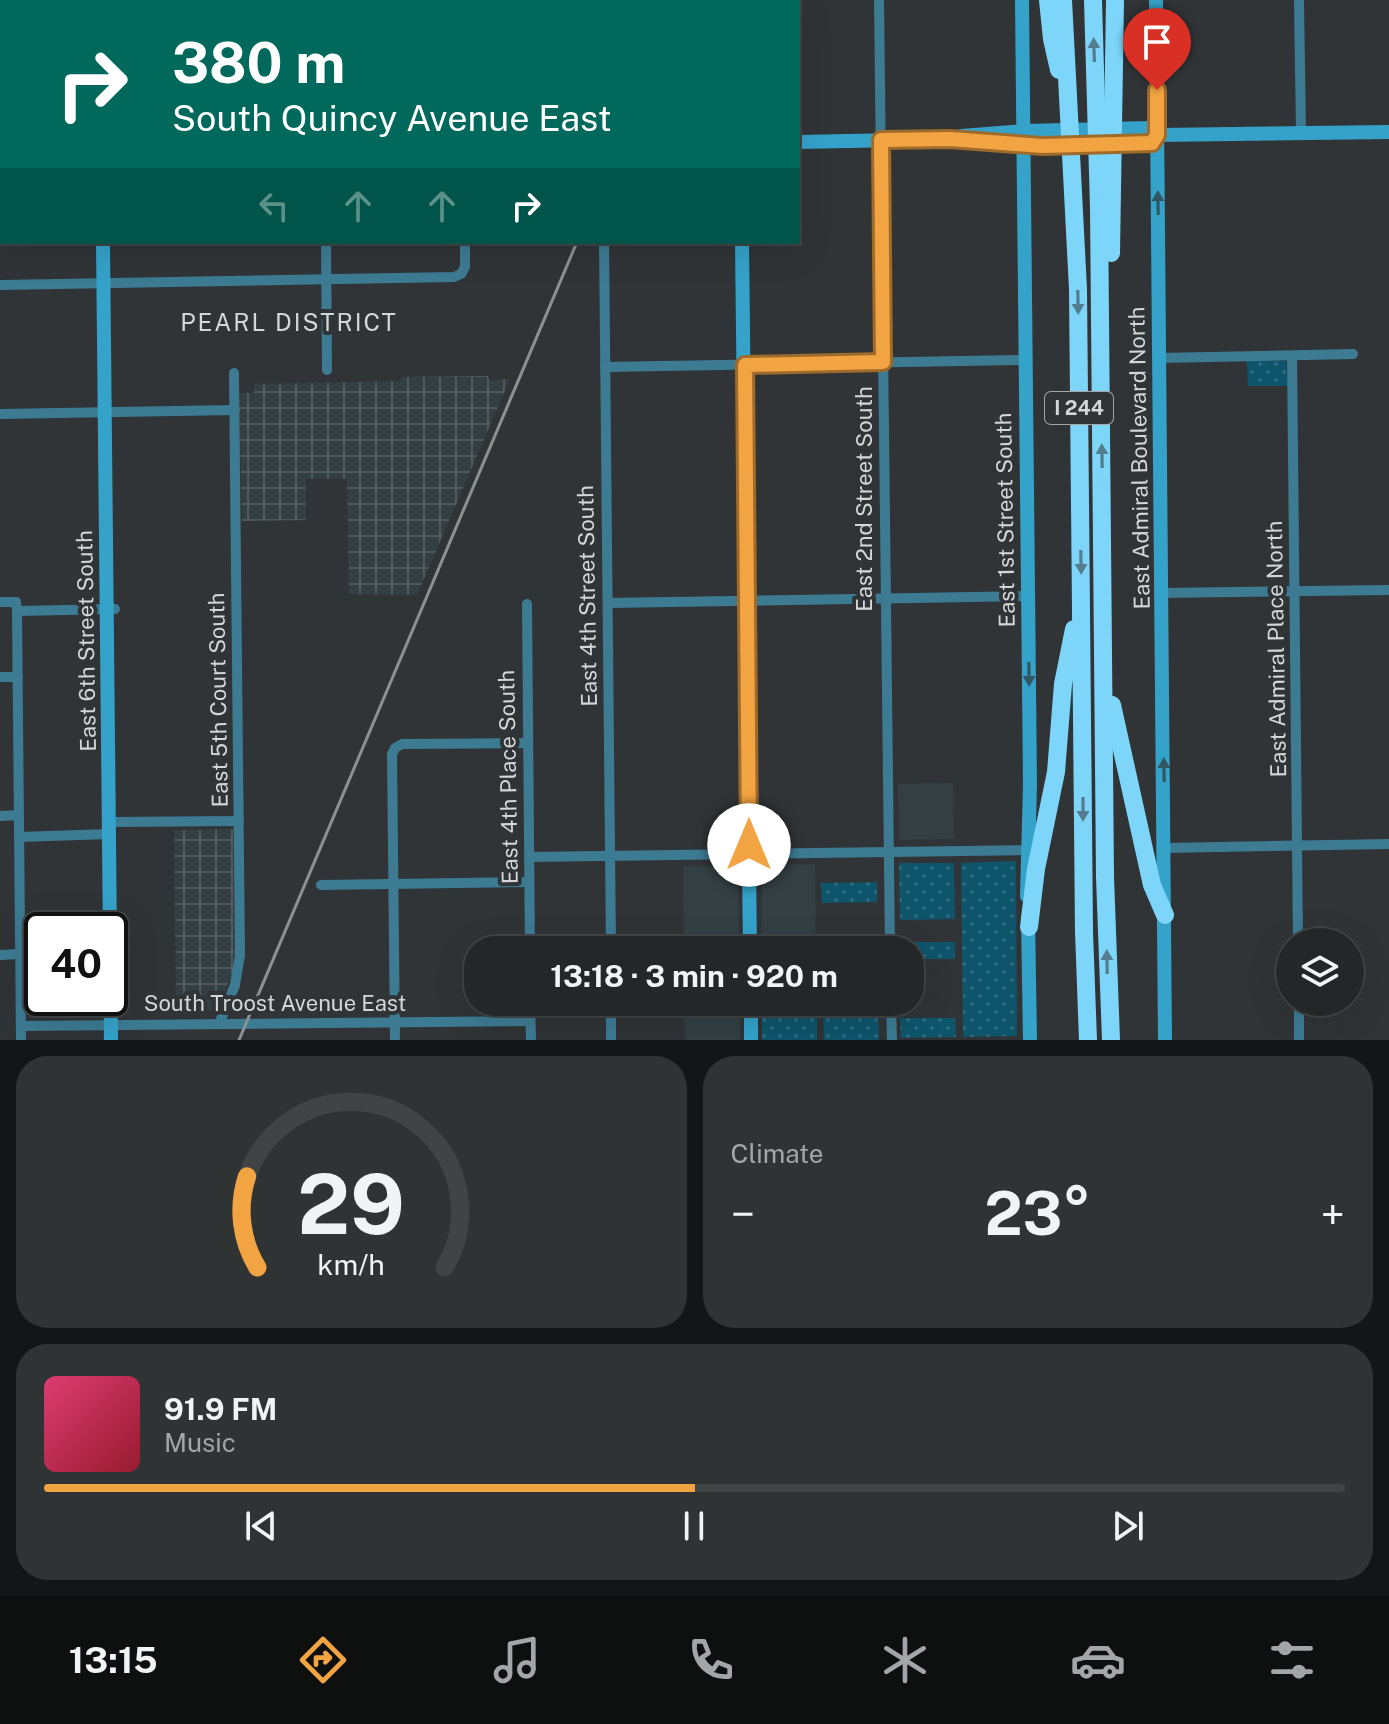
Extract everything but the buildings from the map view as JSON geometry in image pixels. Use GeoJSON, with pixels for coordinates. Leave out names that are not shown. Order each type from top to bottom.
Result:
{"type":"FeatureCollection","features":[{"type":"Feature","properties":{"kind":"highway"},"geometry":{"type":"LineString","coordinates":[[1048,0],[1052,39],[1067,100]]}},
{"type":"Feature","properties":{"kind":"highway","name":"I 244"},"geometry":{"type":"LineString","coordinates":[[1063,0],[1078,289],[1088,1040]]}},
{"type":"Feature","properties":{"kind":"highway"},"geometry":{"type":"LineString","coordinates":[[1093,0],[1105,99]]}},
{"type":"Feature","properties":{"kind":"highway","name":"I 244"},"geometry":{"type":"LineString","coordinates":[[1111,1040],[1106,951],[1101,408],[1111,324],[1105,99],[1115,1]]}},
{"type":"Feature","properties":{"kind":"highway"},"geometry":{"type":"LineString","coordinates":[[1029,927],[1036,869],[1056,772],[1063,684],[1081,591]]}},
{"type":"Feature","properties":{"kind":"highway"},"geometry":{"type":"LineString","coordinates":[[1104,674],[1149,871],[1165,915]]}},
{"type":"Feature","properties":{"kind":"main road","name":"East 1st Street South"},"geometry":{"type":"LineString","coordinates":[[1022,0],[1030,785],[1026,883],[1030,1040]]}},
{"type":"Feature","properties":{"kind":"main road","name":"East Admiral Boulevard North"},"geometry":{"type":"LineString","coordinates":[[1156,0],[1165,1040]]}},
{"type":"Feature","properties":{"kind":"main road"},"geometry":{"type":"LineString","coordinates":[[800,142],[950,139],[970,133],[1024,137],[1151,128],[1157,135],[1389,132]]}},
{"type":"Feature","properties":{"kind":"main road","name":"East 6th Street South"},"geometry":{"type":"LineString","coordinates":[[103,244],[111,609],[111,1040]]}},
{"type":"Feature","properties":{"kind":"main road"},"geometry":{"type":"LineString","coordinates":[[742,244],[750,936]]}},
{"type":"Feature","properties":{"kind":"main road"},"geometry":{"type":"LineString","coordinates":[[751,1016],[751,1040]]}},
{"type":"Feature","properties":{"kind":"street","name":"East 2nd Street South"},"geometry":{"type":"LineString","coordinates":[[879,0],[890,936]]}},
{"type":"Feature","properties":{"kind":"street"},"geometry":{"type":"LineString","coordinates":[[1299,0],[1301,133]]}},
{"type":"Feature","properties":{"kind":"street"},"geometry":{"type":"LineString","coordinates":[[326,244],[327,370]]}},
{"type":"Feature","properties":{"kind":"street"},"geometry":{"type":"LineString","coordinates":[[0,285],[454,277],[461,274],[465,267],[465,244]]}},
{"type":"Feature","properties":{"kind":"street","name":"East 4th Street South"},"geometry":{"type":"LineString","coordinates":[[604,244],[611,936]]}},
{"type":"Feature","properties":{"kind":"street"},"geometry":{"type":"LineString","coordinates":[[1160,358],[1353,354]]}},
{"type":"Feature","properties":{"kind":"street","name":"East Admiral Place North"},"geometry":{"type":"LineString","coordinates":[[1292,356],[1298,928]]}},
{"type":"Feature","properties":{"kind":"street"},"geometry":{"type":"LineString","coordinates":[[605,367],[1025,360]]}},
{"type":"Feature","properties":{"kind":"street","name":"East 5th Court South"},"geometry":{"type":"LineString","coordinates":[[219,1024],[239,972],[234,373]]}},
{"type":"Feature","properties":{"kind":"street"},"geometry":{"type":"LineString","coordinates":[[0,414],[235,410]]}},
{"type":"Feature","properties":{"kind":"street"},"geometry":{"type":"LineString","coordinates":[[1162,593],[1389,590]]}},
{"type":"Feature","properties":{"kind":"street"},"geometry":{"type":"LineString","coordinates":[[608,603],[1028,596]]}},
{"type":"Feature","properties":{"kind":"street"},"geometry":{"type":"LineString","coordinates":[[0,602],[16,606],[111,609]]}},
{"type":"Feature","properties":{"kind":"street","name":"East 4th Place South"},"geometry":{"type":"LineString","coordinates":[[527,604],[530,936]]}},
{"type":"Feature","properties":{"kind":"street"},"geometry":{"type":"LineString","coordinates":[[16,606],[21,1040]]}},
{"type":"Feature","properties":{"kind":"street"},"geometry":{"type":"LineString","coordinates":[[0,677],[18,677]]}},
{"type":"Feature","properties":{"kind":"street"},"geometry":{"type":"LineString","coordinates":[[395,1040],[392,754],[402,744],[528,743]]}},
{"type":"Feature","properties":{"kind":"street"},"geometry":{"type":"LineString","coordinates":[[0,816],[19,815]]}},
{"type":"Feature","properties":{"kind":"street"},"geometry":{"type":"LineString","coordinates":[[19,837],[239,821]]}},
{"type":"Feature","properties":{"kind":"street"},"geometry":{"type":"LineString","coordinates":[[1164,848],[1389,844]]}},
{"type":"Feature","properties":{"kind":"street"},"geometry":{"type":"LineString","coordinates":[[529,857],[1027,850]]}},
{"type":"Feature","properties":{"kind":"street"},"geometry":{"type":"LineString","coordinates":[[321,885],[529,882]]}},
{"type":"Feature","properties":{"kind":"street"},"geometry":{"type":"LineString","coordinates":[[0,955],[20,954]]}},
{"type":"Feature","properties":{"kind":"street"},"geometry":{"type":"LineString","coordinates":[[530,1016],[531,1040]]}},
{"type":"Feature","properties":{"kind":"street"},"geometry":{"type":"LineString","coordinates":[[611,1016],[611,1040]]}},
{"type":"Feature","properties":{"kind":"street"},"geometry":{"type":"LineString","coordinates":[[891,1016],[892,1040]]}},
{"type":"Feature","properties":{"kind":"street"},"geometry":{"type":"LineString","coordinates":[[1299,1016],[1299,1040]]}},
{"type":"Feature","properties":{"kind":"street","name":"South Troost Avenue East"},"geometry":{"type":"LineString","coordinates":[[21,1026],[530,1021]]}},
{"type":"Feature","properties":{"kind":"shaded area"},"geometry":{"type":"Polygon","coordinates":[[[1247,361],[1286,361],[1288,386],[1248,386],[1247,361]]]}},
{"type":"Feature","properties":{"kind":"shaded area"},"geometry":{"type":"Polygon","coordinates":[[[488,376],[489,380],[510,379],[417,595],[349,594],[347,479],[306,479],[306,520],[242,521],[239,393],[254,393],[254,384],[488,376]]]}},
{"type":"Feature","properties":{"kind":"shaded area"},"geometry":{"type":"Polygon","coordinates":[[[953,783],[954,839],[899,840],[898,784],[953,783]]]}},
{"type":"Feature","properties":{"kind":"shaded area"},"geometry":{"type":"Polygon","coordinates":[[[233,829],[235,965],[218,1010],[176,1011],[174,830],[233,829]]]}},
{"type":"Feature","properties":{"kind":"shaded area"},"geometry":{"type":"Polygon","coordinates":[[[1016,861],[1017,1036],[963,1037],[961,863],[1016,861]]]}},
{"type":"Feature","properties":{"kind":"shaded area"},"geometry":{"type":"Polygon","coordinates":[[[899,863],[954,863],[955,919],[900,920],[899,863]]]}},
{"type":"Feature","properties":{"kind":"shaded area"},"geometry":{"type":"Polygon","coordinates":[[[815,864],[816,936],[761,936],[762,865],[815,864]]]}},
{"type":"Feature","properties":{"kind":"shaded area"},"geometry":{"type":"Polygon","coordinates":[[[683,866],[738,866],[739,936],[684,936],[683,866]]]}},
{"type":"Feature","properties":{"kind":"shaded area"},"geometry":{"type":"Polygon","coordinates":[[[877,882],[877,902],[822,903],[821,883],[877,882]]]}},
{"type":"Feature","properties":{"kind":"shaded area"},"geometry":{"type":"Polygon","coordinates":[[[924,942],[955,942],[955,959],[924,959],[924,942]]]}},
{"type":"Feature","properties":{"kind":"shaded area"},"geometry":{"type":"Polygon","coordinates":[[[684,1016],[740,1016],[740,1040],[685,1040],[684,1016]]]}},
{"type":"Feature","properties":{"kind":"shaded area"},"geometry":{"type":"Polygon","coordinates":[[[762,1016],[817,1016],[817,1040],[762,1040],[762,1016]]]}},
{"type":"Feature","properties":{"kind":"shaded area"},"geometry":{"type":"Polygon","coordinates":[[[823,1016],[878,1016],[879,1040],[824,1040],[823,1016]]]}},
{"type":"Feature","properties":{"kind":"shaded area"},"geometry":{"type":"Polygon","coordinates":[[[900,1018],[955,1018],[956,1037],[901,1038],[900,1018]]]}},
{"type":"Feature","properties":{"kind":"railway"},"geometry":{"type":"LineString","coordinates":[[239,1040],[576,244]]}},
{"type":"Feature","properties":{"kind":"district","name":"PEARL DISTRICT"},"geometry":{"type":"Point","coordinates":[289,323]}},
{"type":"Feature","properties":{"kind":"route"},"geometry":{"type":"LineString","coordinates":[[749,845],[745,365],[883,362],[881,140],[950,139],[970,143],[1043,146],[1152,143],[1157,135],[1157,90]]}}]}
